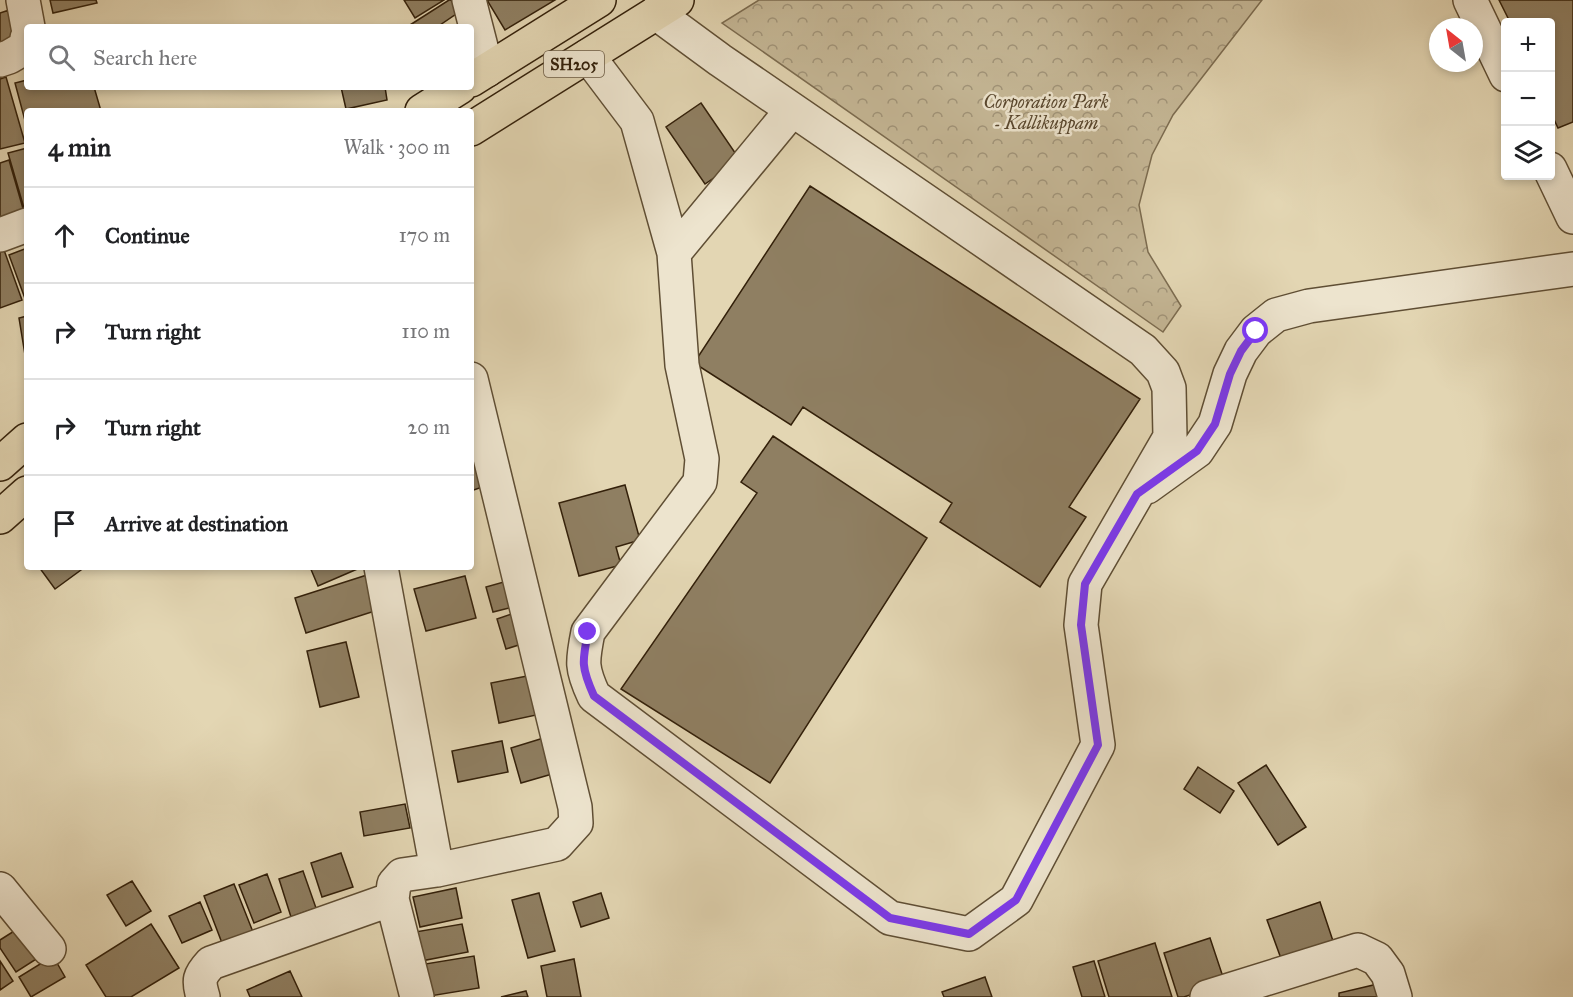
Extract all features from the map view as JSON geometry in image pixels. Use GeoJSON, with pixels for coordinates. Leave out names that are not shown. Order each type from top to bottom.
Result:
{"type":"FeatureCollection","features":[{"type":"Feature","properties":{"kind":"main road","name":"SH205"},"geometry":{"type":"LineString","coordinates":[[474,78],[599,0]]}},
{"type":"Feature","properties":{"kind":"main road","name":"SH205"},"geometry":{"type":"LineString","coordinates":[[474,127],[667,6]]}},
{"type":"Feature","properties":{"kind":"main road","name":"SH205"},"geometry":{"type":"LineString","coordinates":[[427,108],[455,90]]}},
{"type":"Feature","properties":{"kind":"main road"},"geometry":{"type":"LineString","coordinates":[[0,464],[24,443]]}},
{"type":"Feature","properties":{"kind":"main road"},"geometry":{"type":"LineString","coordinates":[[0,517],[24,496]]}},
{"type":"Feature","properties":{"kind":"street"},"geometry":{"type":"LineString","coordinates":[[23,0],[27,24]]}},
{"type":"Feature","properties":{"kind":"street"},"geometry":{"type":"LineString","coordinates":[[469,0],[470,24]]}},
{"type":"Feature","properties":{"kind":"street"},"geometry":{"type":"LineString","coordinates":[[1470,0],[1505,72]]}},
{"type":"Feature","properties":{"kind":"street"},"geometry":{"type":"LineString","coordinates":[[588,56],[637,120],[674,253],[682,365],[702,459],[700,482],[588,632],[583,656],[584,673],[594,696],[890,918],[969,934],[1016,900],[1098,745],[1081,625],[1085,584],[1170,437],[1169,388],[1163,372],[1143,350],[720,60],[667,6]]}},
{"type":"Feature","properties":{"kind":"street"},"geometry":{"type":"LineString","coordinates":[[0,60],[24,48]]}},
{"type":"Feature","properties":{"kind":"street"},"geometry":{"type":"LineString","coordinates":[[674,253],[792,110]]}},
{"type":"Feature","properties":{"kind":"street"},"geometry":{"type":"LineString","coordinates":[[1555,178],[1573,217]]}},
{"type":"Feature","properties":{"kind":"street"},"geometry":{"type":"LineString","coordinates":[[0,235],[24,226]]}},
{"type":"Feature","properties":{"kind":"street"},"geometry":{"type":"LineString","coordinates":[[1137,494],[1197,451],[1215,424],[1230,374],[1241,351],[1256,331],[1276,315],[1309,306],[1573,269]]}},
{"type":"Feature","properties":{"kind":"street"},"geometry":{"type":"LineString","coordinates":[[417,997],[392,899],[394,884],[402,876],[557,844],[576,823],[575,807],[474,391]]}},
{"type":"Feature","properties":{"kind":"street"},"geometry":{"type":"LineString","coordinates":[[382,570],[437,870]]}},
{"type":"Feature","properties":{"kind":"street"},"geometry":{"type":"LineString","coordinates":[[0,891],[49,949]]}},
{"type":"Feature","properties":{"kind":"street"},"geometry":{"type":"LineString","coordinates":[[203,997],[199,985],[200,974],[211,963],[392,899]]}},
{"type":"Feature","properties":{"kind":"street"},"geometry":{"type":"LineString","coordinates":[[1207,997],[1358,950],[1377,958],[1388,974],[1395,997]]}},
{"type":"Feature","properties":{"kind":"green space","name":"Corporation Park - Kallikuppam"},"geometry":{"type":"Polygon","coordinates":[[[759,0],[1262,0],[1173,115],[1152,155],[1139,205],[1148,252],[1181,306],[1163,332],[722,23],[759,0]]]}},
{"type":"Feature","properties":{"kind":"building"},"geometry":{"type":"Polygon","coordinates":[[[50,0],[96,0],[97,3],[53,13],[50,0]]]}},
{"type":"Feature","properties":{"kind":"building"},"geometry":{"type":"Polygon","coordinates":[[[404,0],[444,0],[415,18],[404,0]]]}},
{"type":"Feature","properties":{"kind":"building"},"geometry":{"type":"Polygon","coordinates":[[[449,0],[459,12],[441,24],[412,24],[449,0]]]}},
{"type":"Feature","properties":{"kind":"building"},"geometry":{"type":"Polygon","coordinates":[[[487,0],[555,0],[505,30],[487,0]]]}},
{"type":"Feature","properties":{"kind":"building"},"geometry":{"type":"Polygon","coordinates":[[[1499,0],[1573,0],[1573,122],[1558,128],[1555,122],[1555,18],[1508,18],[1499,0]]]}},
{"type":"Feature","properties":{"kind":"building"},"geometry":{"type":"Polygon","coordinates":[[[9,10],[17,41],[0,46],[0,13],[9,10]]]}},
{"type":"Feature","properties":{"kind":"building"},"geometry":{"type":"Polygon","coordinates":[[[6,77],[24,143],[0,149],[0,79],[6,77]]]}},
{"type":"Feature","properties":{"kind":"building"},"geometry":{"type":"Polygon","coordinates":[[[24,81],[24,90],[95,90],[100,108],[24,108],[24,117],[15,83],[24,81]]]}},
{"type":"Feature","properties":{"kind":"building"},"geometry":{"type":"Polygon","coordinates":[[[342,90],[385,90],[387,100],[346,108],[342,90]]]}},
{"type":"Feature","properties":{"kind":"building"},"geometry":{"type":"Polygon","coordinates":[[[701,103],[740,160],[705,184],[666,127],[701,103]]]}},
{"type":"Feature","properties":{"kind":"building"},"geometry":{"type":"Polygon","coordinates":[[[24,149],[24,208],[8,153],[24,149]]]}},
{"type":"Feature","properties":{"kind":"building"},"geometry":{"type":"Polygon","coordinates":[[[9,160],[24,212],[0,219],[0,163],[9,160]]]}},
{"type":"Feature","properties":{"kind":"building"},"geometry":{"type":"Polygon","coordinates":[[[810,186],[1140,399],[1069,507],[1086,517],[1040,587],[940,522],[952,503],[803,407],[791,425],[694,363],[810,186]]]}},
{"type":"Feature","properties":{"kind":"building"},"geometry":{"type":"Polygon","coordinates":[[[24,249],[24,296],[9,255],[24,249]]]}},
{"type":"Feature","properties":{"kind":"building"},"geometry":{"type":"Polygon","coordinates":[[[4,250],[22,300],[0,308],[0,251],[4,250]]]}},
{"type":"Feature","properties":{"kind":"building"},"geometry":{"type":"Polygon","coordinates":[[[24,317],[24,349],[19,318],[24,317]]]}},
{"type":"Feature","properties":{"kind":"building"},"geometry":{"type":"Polygon","coordinates":[[[773,436],[927,538],[770,783],[621,689],[757,493],[741,482],[773,436]]]}},
{"type":"Feature","properties":{"kind":"building"},"geometry":{"type":"Polygon","coordinates":[[[489,452],[499,481],[474,490],[474,457],[489,452]]]}},
{"type":"Feature","properties":{"kind":"building"},"geometry":{"type":"Polygon","coordinates":[[[625,485],[640,540],[616,547],[621,565],[579,576],[559,503],[625,485]]]}},
{"type":"Feature","properties":{"kind":"building"},"geometry":{"type":"Polygon","coordinates":[[[41,570],[81,570],[55,589],[41,570]]]}},
{"type":"Feature","properties":{"kind":"building"},"geometry":{"type":"Polygon","coordinates":[[[311,570],[355,570],[318,586],[311,570]]]}},
{"type":"Feature","properties":{"kind":"building"},"geometry":{"type":"Polygon","coordinates":[[[370,574],[381,609],[306,633],[295,598],[370,574]]]}},
{"type":"Feature","properties":{"kind":"building"},"geometry":{"type":"Polygon","coordinates":[[[465,576],[476,618],[426,631],[414,589],[465,576]]]}},
{"type":"Feature","properties":{"kind":"building"},"geometry":{"type":"Polygon","coordinates":[[[522,577],[529,603],[493,612],[486,587],[522,577]]]}},
{"type":"Feature","properties":{"kind":"building"},"geometry":{"type":"Polygon","coordinates":[[[532,607],[541,638],[506,649],[497,619],[532,607]]]}},
{"type":"Feature","properties":{"kind":"building"},"geometry":{"type":"Polygon","coordinates":[[[346,642],[359,697],[320,707],[307,651],[346,642]]]}},
{"type":"Feature","properties":{"kind":"building"},"geometry":{"type":"Polygon","coordinates":[[[548,672],[555,711],[499,723],[491,683],[548,672]]]}},
{"type":"Feature","properties":{"kind":"building"},"geometry":{"type":"Polygon","coordinates":[[[563,732],[573,768],[521,783],[511,748],[563,732]]]}},
{"type":"Feature","properties":{"kind":"building"},"geometry":{"type":"Polygon","coordinates":[[[502,741],[508,772],[458,782],[452,751],[502,741]]]}},
{"type":"Feature","properties":{"kind":"building"},"geometry":{"type":"Polygon","coordinates":[[[1266,765],[1306,827],[1278,845],[1238,783],[1266,765]]]}},
{"type":"Feature","properties":{"kind":"building"},"geometry":{"type":"Polygon","coordinates":[[[1198,767],[1234,791],[1220,813],[1184,789],[1198,767]]]}},
{"type":"Feature","properties":{"kind":"building"},"geometry":{"type":"Polygon","coordinates":[[[405,804],[410,828],[364,836],[360,812],[405,804]]]}},
{"type":"Feature","properties":{"kind":"building"},"geometry":{"type":"Polygon","coordinates":[[[341,853],[353,887],[322,897],[311,863],[341,853]]]}},
{"type":"Feature","properties":{"kind":"building"},"geometry":{"type":"Polygon","coordinates":[[[303,871],[316,908],[291,917],[279,879],[303,871]]]}},
{"type":"Feature","properties":{"kind":"building"},"geometry":{"type":"Polygon","coordinates":[[[267,874],[281,912],[254,923],[239,885],[267,874]]]}},
{"type":"Feature","properties":{"kind":"building"},"geometry":{"type":"Polygon","coordinates":[[[132,881],[151,911],[126,926],[107,895],[132,881]]]}},
{"type":"Feature","properties":{"kind":"building"},"geometry":{"type":"Polygon","coordinates":[[[234,884],[253,932],[222,943],[204,896],[234,884]]]}},
{"type":"Feature","properties":{"kind":"building"},"geometry":{"type":"Polygon","coordinates":[[[456,888],[462,918],[420,927],[413,897],[456,888]]]}},
{"type":"Feature","properties":{"kind":"building"},"geometry":{"type":"Polygon","coordinates":[[[539,893],[555,951],[528,958],[512,900],[539,893]]]}},
{"type":"Feature","properties":{"kind":"building"},"geometry":{"type":"Polygon","coordinates":[[[601,893],[609,918],[581,927],[573,902],[601,893]]]}},
{"type":"Feature","properties":{"kind":"building"},"geometry":{"type":"Polygon","coordinates":[[[200,902],[212,930],[182,943],[169,916],[200,902]]]}},
{"type":"Feature","properties":{"kind":"building"},"geometry":{"type":"Polygon","coordinates":[[[1320,902],[1335,947],[1283,964],[1267,920],[1320,902]]]}},
{"type":"Feature","properties":{"kind":"building"},"geometry":{"type":"Polygon","coordinates":[[[151,924],[179,968],[131,997],[106,997],[86,965],[151,924]]]}},
{"type":"Feature","properties":{"kind":"building"},"geometry":{"type":"Polygon","coordinates":[[[462,924],[468,952],[421,961],[415,932],[462,924]]]}},
{"type":"Feature","properties":{"kind":"building"},"geometry":{"type":"Polygon","coordinates":[[[22,926],[41,956],[16,972],[0,948],[0,940],[22,926]]]}},
{"type":"Feature","properties":{"kind":"building"},"geometry":{"type":"Polygon","coordinates":[[[1210,938],[1225,983],[1178,997],[1164,953],[1210,938]]]}},
{"type":"Feature","properties":{"kind":"building"},"geometry":{"type":"Polygon","coordinates":[[[1155,943],[1172,997],[1109,997],[1098,961],[1155,943]]]}},
{"type":"Feature","properties":{"kind":"building"},"geometry":{"type":"Polygon","coordinates":[[[53,956],[65,977],[31,997],[19,977],[53,956]]]}},
{"type":"Feature","properties":{"kind":"building"},"geometry":{"type":"Polygon","coordinates":[[[474,956],[479,988],[430,996],[425,964],[474,956]]]}},
{"type":"Feature","properties":{"kind":"building"},"geometry":{"type":"Polygon","coordinates":[[[574,959],[581,997],[547,997],[541,966],[574,959]]]}},
{"type":"Feature","properties":{"kind":"building"},"geometry":{"type":"Polygon","coordinates":[[[0,961],[13,981],[0,990],[0,961]]]}},
{"type":"Feature","properties":{"kind":"building"},"geometry":{"type":"Polygon","coordinates":[[[1094,961],[1105,997],[1082,997],[1073,967],[1094,961]]]}},
{"type":"Feature","properties":{"kind":"building"},"geometry":{"type":"Polygon","coordinates":[[[290,971],[302,997],[250,997],[247,990],[290,971]]]}},
{"type":"Feature","properties":{"kind":"building"},"geometry":{"type":"Polygon","coordinates":[[[985,977],[992,997],[944,997],[942,992],[985,977]]]}},
{"type":"Feature","properties":{"kind":"building"},"geometry":{"type":"Polygon","coordinates":[[[1382,983],[1385,997],[1339,997],[1339,993],[1382,983]]]}},
{"type":"Feature","properties":{"kind":"building"},"geometry":{"type":"Polygon","coordinates":[[[526,991],[528,997],[501,997],[526,991]]]}},
{"type":"Feature","properties":{"kind":"route"},"geometry":{"type":"LineString","coordinates":[[588,632],[583,656],[584,673],[594,696],[890,918],[969,934],[1016,900],[1098,745],[1081,625],[1085,584],[1137,494],[1197,451],[1215,424],[1230,374],[1241,351],[1256,331]]}}]}
